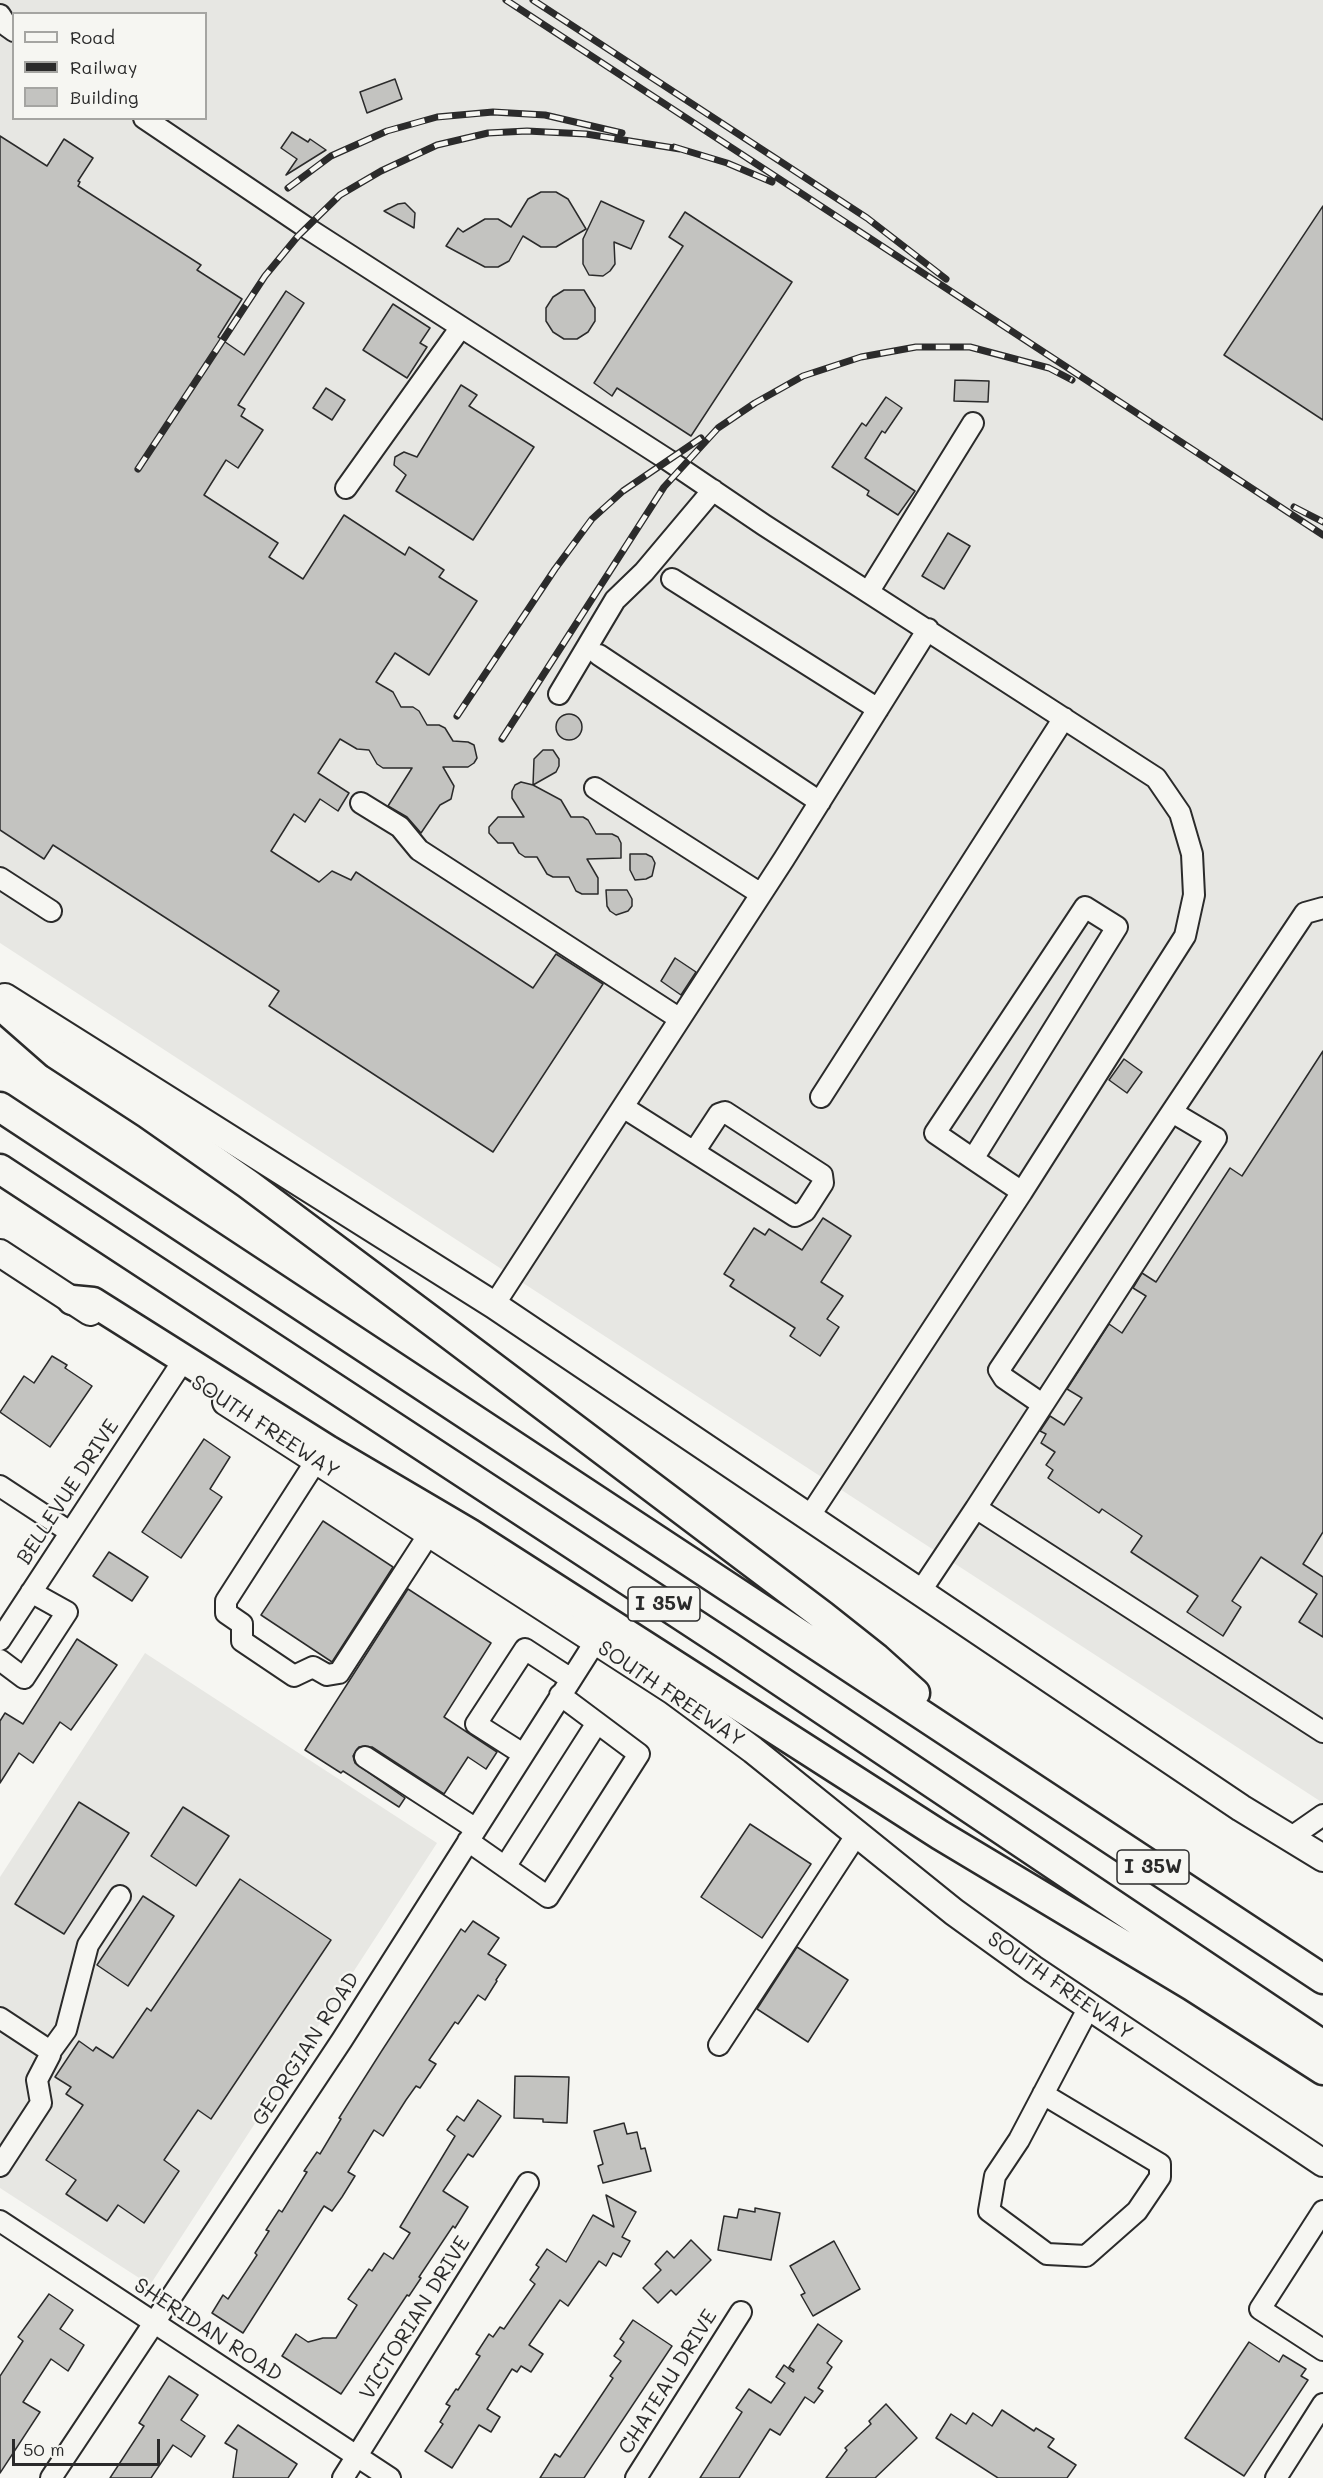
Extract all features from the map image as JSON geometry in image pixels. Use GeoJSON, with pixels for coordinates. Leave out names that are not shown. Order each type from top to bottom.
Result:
{"type":"FeatureCollection","features":[{"type":"Feature","properties":{"kind":"highway"},"geometry":{"type":"LineString","coordinates":[[0,1005],[56,1054],[148,1114],[341,1252],[823,1616],[876,1658],[983,1755]]}},
{"type":"Feature","properties":{"kind":"highway","name":"I 35W"},"geometry":{"type":"LineString","coordinates":[[0,1107],[1323,1979]]}},
{"type":"Feature","properties":{"kind":"highway","name":"I 35W"},"geometry":{"type":"LineString","coordinates":[[0,1169],[728,1646],[1323,2045]]}},
{"type":"Feature","properties":{"kind":"highway"},"geometry":{"type":"LineString","coordinates":[[72,1300],[93,1302],[328,1450],[469,1533],[940,1835],[1192,1986],[1323,2070]]}},
{"type":"Feature","properties":{"kind":"main road"},"geometry":{"type":"LineString","coordinates":[[0,994],[494,1305],[1240,1808],[1323,1858]]}},
{"type":"Feature","properties":{"kind":"main road","name":"SOUTH FREEWAY"},"geometry":{"type":"LineString","coordinates":[[0,1253],[594,1642],[673,1691],[753,1750],[954,1912],[1089,2007],[1323,2163]]}},
{"type":"Feature","properties":{"kind":"street"},"geometry":{"type":"LineString","coordinates":[[0,15],[12,30]]}},
{"type":"Feature","properties":{"kind":"street"},"geometry":{"type":"LineString","coordinates":[[147,120],[306,228],[1156,778],[1180,813],[1192,854],[1194,895],[1185,936],[1022,1192],[809,1517]]}},
{"type":"Feature","properties":{"kind":"street"},"geometry":{"type":"LineString","coordinates":[[346,489],[461,327]]}},
{"type":"Feature","properties":{"kind":"street"},"geometry":{"type":"LineString","coordinates":[[869,591],[973,423]]}},
{"type":"Feature","properties":{"kind":"street"},"geometry":{"type":"LineString","coordinates":[[559,694],[615,600],[644,572],[713,490]]}},
{"type":"Feature","properties":{"kind":"street"},"geometry":{"type":"LineString","coordinates":[[672,579],[878,709]]}},
{"type":"Feature","properties":{"kind":"street"},"geometry":{"type":"LineString","coordinates":[[494,1305],[761,894],[928,629]]}},
{"type":"Feature","properties":{"kind":"street"},"geometry":{"type":"LineString","coordinates":[[600,655],[820,802]]}},
{"type":"Feature","properties":{"kind":"street"},"geometry":{"type":"LineString","coordinates":[[821,1097],[1064,718]]}},
{"type":"Feature","properties":{"kind":"street"},"geometry":{"type":"LineString","coordinates":[[595,788],[761,894]]}},
{"type":"Feature","properties":{"kind":"street"},"geometry":{"type":"LineString","coordinates":[[361,803],[400,827],[419,850],[680,1019]]}},
{"type":"Feature","properties":{"kind":"street"},"geometry":{"type":"LineString","coordinates":[[0,878],[51,911]]}},
{"type":"Feature","properties":{"kind":"street"},"geometry":{"type":"LineString","coordinates":[[973,1159],[1117,927],[1085,907],[935,1133],[973,1159],[1022,1192]]}},
{"type":"Feature","properties":{"kind":"street"},"geometry":{"type":"LineString","coordinates":[[1042,1404],[1004,1378],[999,1370],[1305,912],[1323,908]]}},
{"type":"Feature","properties":{"kind":"street"},"geometry":{"type":"LineString","coordinates":[[622,1107],[795,1216],[805,1211],[823,1183],[822,1175],[725,1112],[719,1114],[694,1152]]}},
{"type":"Feature","properties":{"kind":"street"},"geometry":{"type":"LineString","coordinates":[[920,1592],[1216,1138],[1172,1112]]}},
{"type":"Feature","properties":{"kind":"street","name":"BELLEVUE DRIVE"},"geometry":{"type":"LineString","coordinates":[[0,1640],[177,1370]]}},
{"type":"Feature","properties":{"kind":"street"},"geometry":{"type":"LineString","coordinates":[[316,1461],[226,1602],[226,1613],[242,1624],[242,1641],[294,1676],[313,1667],[327,1675],[339,1673],[429,1534]]}},
{"type":"Feature","properties":{"kind":"street"},"geometry":{"type":"LineString","coordinates":[[0,1486],[70,1532]]}},
{"type":"Feature","properties":{"kind":"street"},"geometry":{"type":"LineString","coordinates":[[976,1508],[1323,1732]]}},
{"type":"Feature","properties":{"kind":"street"},"geometry":{"type":"LineString","coordinates":[[0,1660],[24,1678],[67,1612],[31,1592]]}},
{"type":"Feature","properties":{"kind":"street","name":"GEORGIAN ROAD"},"geometry":{"type":"LineString","coordinates":[[51,2478],[342,2040],[594,1642]]}},
{"type":"Feature","properties":{"kind":"street"},"geometry":{"type":"LineString","coordinates":[[523,1754],[476,1724],[525,1649],[571,1679]]}},
{"type":"Feature","properties":{"kind":"street"},"geometry":{"type":"LineString","coordinates":[[365,1757],[472,1835],[505,1867],[548,1897],[639,1754],[561,1695]]}},
{"type":"Feature","properties":{"kind":"street"},"geometry":{"type":"LineString","coordinates":[[505,1867],[597,1723]]}},
{"type":"Feature","properties":{"kind":"street"},"geometry":{"type":"LineString","coordinates":[[1290,1838],[1323,1815]]}},
{"type":"Feature","properties":{"kind":"street"},"geometry":{"type":"LineString","coordinates":[[719,2045],[857,1834]]}},
{"type":"Feature","properties":{"kind":"street"},"geometry":{"type":"LineString","coordinates":[[2,2160],[41,2103],[38,2080],[49,2062],[50,2052],[66,2030],[88,1945],[120,1896]]}},
{"type":"Feature","properties":{"kind":"street"},"geometry":{"type":"LineString","coordinates":[[1043,2094],[1160,2164],[1160,2177],[1137,2211],[1086,2256],[1047,2254],[989,2211],[995,2176],[1019,2140],[1043,2094],[1089,2007]]}},
{"type":"Feature","properties":{"kind":"street"},"geometry":{"type":"LineString","coordinates":[[0,2018],[50,2052]]}},
{"type":"Feature","properties":{"kind":"street","name":"VICTORIAN DRIVE"},"geometry":{"type":"LineString","coordinates":[[343,2478],[528,2183]]}},
{"type":"Feature","properties":{"kind":"street"},"geometry":{"type":"LineString","coordinates":[[1321,2219],[1260,2309],[1323,2350]]}},
{"type":"Feature","properties":{"kind":"street","name":"SHERIDAN ROAD"},"geometry":{"type":"LineString","coordinates":[[0,2221],[390,2478]]}},
{"type":"Feature","properties":{"kind":"street","name":"CHATEAU DRIVE"},"geometry":{"type":"LineString","coordinates":[[636,2478],[741,2312]]}},
{"type":"Feature","properties":{"kind":"street"},"geometry":{"type":"LineString","coordinates":[[1276,2478],[1323,2404]]}},
{"type":"Feature","properties":{"kind":"shaded area"},"geometry":{"type":"Polygon","coordinates":[[[0,0],[1323,0],[1323,1803],[0,943],[0,0]]]}},
{"type":"Feature","properties":{"kind":"shaded area"},"geometry":{"type":"Polygon","coordinates":[[[145,1653],[437,1843],[150,2285],[0,2188],[0,1877],[145,1653]]]}},
{"type":"Feature","properties":{"kind":"building"},"geometry":{"type":"Polygon","coordinates":[[[395,79],[402,99],[367,113],[360,92],[395,79]]]}},
{"type":"Feature","properties":{"kind":"building"},"geometry":{"type":"Polygon","coordinates":[[[292,132],[308,142],[310,139],[326,150],[286,175],[297,159],[281,148],[292,132]]]}},
{"type":"Feature","properties":{"kind":"building"},"geometry":{"type":"Polygon","coordinates":[[[0,136],[47,166],[64,139],[93,158],[78,181],[80,182],[78,186],[201,265],[197,270],[242,299],[218,337],[244,355],[286,291],[304,303],[238,405],[245,409],[241,416],[263,430],[238,468],[226,460],[204,495],[278,543],[269,557],[303,579],[344,515],[405,555],[409,547],[444,570],[439,577],[477,601],[429,675],[395,653],[376,682],[393,692],[401,707],[413,707],[419,711],[427,725],[439,725],[445,728],[453,741],[468,742],[474,745],[477,758],[474,763],[468,767],[443,767],[454,786],[451,799],[440,805],[421,833],[407,817],[388,806],[412,768],[383,768],[377,764],[369,750],[357,749],[340,739],[318,773],[349,793],[338,811],[320,799],[305,822],[294,814],[271,851],[319,882],[332,871],[351,880],[356,872],[533,988],[556,954],[603,984],[493,1152],[269,1006],[279,991],[53,845],[44,859],[0,830],[0,136]]]}},
{"type":"Feature","properties":{"kind":"building"},"geometry":{"type":"Polygon","coordinates":[[[541,192],[556,192],[568,199],[586,229],[556,247],[541,247],[523,236],[509,261],[498,267],[485,267],[446,246],[458,228],[463,232],[485,219],[498,219],[511,227],[528,199],[541,192]]]}},
{"type":"Feature","properties":{"kind":"building"},"geometry":{"type":"Polygon","coordinates":[[[601,201],[644,221],[631,249],[614,242],[615,264],[603,276],[589,275],[583,264],[583,239],[601,201]]]}},
{"type":"Feature","properties":{"kind":"building"},"geometry":{"type":"Polygon","coordinates":[[[405,203],[415,213],[414,228],[384,211],[405,203]]]}},
{"type":"Feature","properties":{"kind":"building"},"geometry":{"type":"Polygon","coordinates":[[[1323,206],[1323,420],[1224,355],[1323,206]]]}},
{"type":"Feature","properties":{"kind":"building"},"geometry":{"type":"Polygon","coordinates":[[[685,212],[792,282],[691,436],[617,388],[612,396],[594,383],[683,246],[669,237],[685,212]]]}},
{"type":"Feature","properties":{"kind":"building"},"geometry":{"type":"Polygon","coordinates":[[[564,290],[584,290],[595,308],[595,321],[588,332],[577,339],[564,339],[553,332],[546,321],[546,308],[553,297],[564,290]]]}},
{"type":"Feature","properties":{"kind":"building"},"geometry":{"type":"Polygon","coordinates":[[[393,304],[430,328],[420,343],[427,347],[407,378],[363,350],[393,304]]]}},
{"type":"Feature","properties":{"kind":"building"},"geometry":{"type":"Polygon","coordinates":[[[955,380],[989,381],[988,402],[954,401],[955,380]]]}},
{"type":"Feature","properties":{"kind":"building"},"geometry":{"type":"Polygon","coordinates":[[[461,385],[477,395],[469,406],[534,447],[473,540],[396,491],[406,475],[394,465],[395,457],[404,452],[417,457],[461,385]]]}},
{"type":"Feature","properties":{"kind":"building"},"geometry":{"type":"Polygon","coordinates":[[[326,388],[345,400],[332,420],[313,408],[326,388]]]}},
{"type":"Feature","properties":{"kind":"building"},"geometry":{"type":"Polygon","coordinates":[[[886,397],[902,408],[885,433],[882,431],[865,458],[915,491],[898,515],[867,495],[869,491],[832,467],[862,423],[866,426],[886,397]]]}},
{"type":"Feature","properties":{"kind":"building"},"geometry":{"type":"Polygon","coordinates":[[[948,533],[970,546],[944,589],[922,576],[948,533]]]}},
{"type":"Feature","properties":{"kind":"building"},"geometry":{"type":"Polygon","coordinates":[[[569,714],[578,718],[582,727],[578,736],[569,740],[560,736],[556,727],[560,718],[569,714]]]}},
{"type":"Feature","properties":{"kind":"building"},"geometry":{"type":"Polygon","coordinates":[[[543,750],[553,750],[559,759],[556,772],[533,785],[534,759],[543,750]]]}},
{"type":"Feature","properties":{"kind":"building"},"geometry":{"type":"Polygon","coordinates":[[[521,782],[533,785],[561,800],[571,817],[583,817],[588,820],[596,834],[612,834],[618,837],[621,843],[621,858],[587,859],[598,878],[598,894],[582,894],[576,891],[569,877],[553,877],[547,874],[537,857],[525,857],[519,853],[513,843],[498,843],[489,833],[489,827],[498,817],[524,817],[512,798],[512,791],[515,785],[521,782]]]}},
{"type":"Feature","properties":{"kind":"building"},"geometry":{"type":"Polygon","coordinates":[[[630,854],[646,854],[652,857],[655,863],[652,876],[635,880],[630,870],[630,854]]]}},
{"type":"Feature","properties":{"kind":"building"},"geometry":{"type":"Polygon","coordinates":[[[606,890],[627,890],[632,899],[632,906],[628,911],[616,915],[607,906],[606,890]]]}},
{"type":"Feature","properties":{"kind":"building"},"geometry":{"type":"Polygon","coordinates":[[[675,958],[696,972],[681,995],[661,981],[675,958]]]}},
{"type":"Feature","properties":{"kind":"building"},"geometry":{"type":"Polygon","coordinates":[[[1323,1051],[1323,1532],[1303,1564],[1323,1577],[1323,1637],[1299,1622],[1317,1594],[1261,1557],[1232,1601],[1241,1607],[1223,1636],[1187,1612],[1198,1596],[1131,1552],[1142,1536],[1102,1509],[1099,1513],[1048,1478],[1053,1470],[1046,1465],[1055,1452],[1041,1443],[1046,1434],[1040,1431],[1050,1416],[1064,1425],[1082,1398],[1067,1389],[1109,1324],[1122,1333],[1146,1296],[1133,1288],[1142,1273],[1156,1282],[1230,1168],[1242,1176],[1323,1051]]]}},
{"type":"Feature","properties":{"kind":"building"},"geometry":{"type":"Polygon","coordinates":[[[1124,1059],[1142,1072],[1127,1093],[1109,1080],[1124,1059]]]}},
{"type":"Feature","properties":{"kind":"building"},"geometry":{"type":"Polygon","coordinates":[[[823,1218],[851,1236],[821,1282],[843,1296],[827,1319],[839,1327],[820,1356],[790,1336],[795,1328],[730,1286],[734,1280],[724,1274],[754,1228],[765,1235],[769,1229],[802,1250],[823,1218]]]}},
{"type":"Feature","properties":{"kind":"building"},"geometry":{"type":"Polygon","coordinates":[[[52,1356],[92,1386],[50,1447],[0,1412],[24,1376],[34,1383],[52,1356]]]}},
{"type":"Feature","properties":{"kind":"building"},"geometry":{"type":"Polygon","coordinates":[[[204,1439],[230,1457],[210,1489],[222,1497],[181,1558],[142,1532],[204,1439]]]}},
{"type":"Feature","properties":{"kind":"building"},"geometry":{"type":"Polygon","coordinates":[[[323,1521],[393,1567],[332,1662],[261,1615],[323,1521]]]}},
{"type":"Feature","properties":{"kind":"building"},"geometry":{"type":"Polygon","coordinates":[[[109,1552],[148,1577],[132,1601],[93,1576],[109,1552]]]}},
{"type":"Feature","properties":{"kind":"building"},"geometry":{"type":"Polygon","coordinates":[[[408,1589],[491,1643],[444,1717],[497,1752],[486,1769],[468,1757],[444,1794],[372,1747],[359,1747],[353,1756],[355,1763],[405,1798],[399,1807],[305,1750],[408,1589]]]}},
{"type":"Feature","properties":{"kind":"building"},"geometry":{"type":"Polygon","coordinates":[[[77,1639],[117,1665],[71,1730],[60,1722],[33,1763],[19,1753],[0,1783],[0,1721],[5,1713],[23,1724],[77,1639]]]}},
{"type":"Feature","properties":{"kind":"building"},"geometry":{"type":"Polygon","coordinates":[[[79,1802],[129,1833],[64,1934],[15,1904],[79,1802]]]}},
{"type":"Feature","properties":{"kind":"building"},"geometry":{"type":"Polygon","coordinates":[[[183,1807],[229,1836],[196,1886],[151,1856],[183,1807]]]}},
{"type":"Feature","properties":{"kind":"building"},"geometry":{"type":"Polygon","coordinates":[[[750,1824],[811,1864],[762,1938],[701,1897],[750,1824]]]}},
{"type":"Feature","properties":{"kind":"building"},"geometry":{"type":"Polygon","coordinates":[[[240,1879],[331,1940],[211,2119],[198,2110],[164,2160],[179,2171],[144,2223],[118,2205],[107,2221],[66,2194],[76,2180],[46,2160],[83,2105],[66,2094],[71,2087],[55,2077],[79,2041],[93,2051],[96,2047],[113,2058],[147,2008],[151,2011],[240,1879]]]}},
{"type":"Feature","properties":{"kind":"building"},"geometry":{"type":"Polygon","coordinates":[[[143,1896],[174,1916],[128,1986],[97,1965],[143,1896]]]}},
{"type":"Feature","properties":{"kind":"building"},"geometry":{"type":"Polygon","coordinates":[[[473,1921],[499,1938],[488,1954],[506,1965],[485,2000],[478,1995],[458,2024],[455,2022],[429,2060],[436,2064],[420,2088],[416,2086],[383,2136],[374,2130],[348,2172],[355,2176],[342,2197],[332,2211],[324,2206],[243,2333],[212,2313],[223,2295],[228,2299],[257,2255],[255,2253],[269,2231],[266,2230],[279,2210],[282,2212],[317,2152],[320,2154],[341,2119],[339,2118],[381,2052],[461,1929],[465,1932],[473,1921]]]}},
{"type":"Feature","properties":{"kind":"building"},"geometry":{"type":"Polygon","coordinates":[[[797,1947],[848,1980],[808,2042],[757,2009],[797,1947]]]}},
{"type":"Feature","properties":{"kind":"building"},"geometry":{"type":"Polygon","coordinates":[[[515,2076],[569,2077],[567,2123],[514,2118],[515,2076]]]}},
{"type":"Feature","properties":{"kind":"building"},"geometry":{"type":"Polygon","coordinates":[[[478,2100],[501,2116],[473,2157],[468,2154],[443,2191],[468,2207],[341,2394],[282,2356],[296,2334],[308,2342],[323,2338],[336,2338],[357,2305],[348,2299],[369,2269],[372,2271],[384,2253],[393,2259],[410,2233],[400,2227],[455,2136],[447,2130],[457,2116],[464,2121],[478,2100]]]}},
{"type":"Feature","properties":{"kind":"building"},"geometry":{"type":"Polygon","coordinates":[[[624,2123],[627,2134],[637,2132],[641,2149],[645,2148],[651,2171],[603,2183],[598,2166],[603,2164],[594,2131],[624,2123]]]}},
{"type":"Feature","properties":{"kind":"building"},"geometry":{"type":"Polygon","coordinates":[[[606,2195],[636,2212],[622,2237],[630,2241],[621,2257],[613,2253],[606,2266],[599,2261],[568,2306],[560,2300],[529,2345],[543,2354],[531,2372],[521,2366],[517,2372],[512,2369],[487,2409],[500,2417],[491,2432],[479,2425],[452,2468],[425,2451],[443,2424],[440,2422],[450,2406],[446,2404],[480,2356],[476,2354],[489,2334],[493,2337],[500,2327],[504,2329],[535,2284],[530,2280],[539,2267],[536,2265],[547,2249],[566,2262],[593,2215],[614,2227],[606,2195]]]}},
{"type":"Feature","properties":{"kind":"building"},"geometry":{"type":"Polygon","coordinates":[[[755,2208],[780,2213],[771,2260],[718,2250],[724,2216],[737,2218],[739,2209],[755,2212],[755,2208]]]}},
{"type":"Feature","properties":{"kind":"building"},"geometry":{"type":"Polygon","coordinates":[[[691,2240],[711,2260],[676,2295],[671,2290],[658,2303],[643,2288],[661,2270],[655,2264],[667,2251],[674,2258],[691,2240]]]}},
{"type":"Feature","properties":{"kind":"building"},"geometry":{"type":"Polygon","coordinates":[[[834,2241],[860,2289],[813,2316],[801,2295],[805,2293],[790,2266],[834,2241]]]}},
{"type":"Feature","properties":{"kind":"building"},"geometry":{"type":"Polygon","coordinates":[[[49,2294],[73,2310],[60,2329],[84,2345],[68,2371],[51,2359],[23,2402],[40,2412],[0,2473],[0,2376],[23,2341],[18,2337],[49,2294]]]}},
{"type":"Feature","properties":{"kind":"building"},"geometry":{"type":"Polygon","coordinates":[[[633,2320],[672,2346],[584,2478],[540,2478],[555,2454],[560,2457],[613,2378],[610,2376],[621,2361],[614,2356],[624,2342],[620,2339],[633,2320]]]}},
{"type":"Feature","properties":{"kind":"building"},"geometry":{"type":"Polygon","coordinates":[[[818,2324],[842,2341],[827,2363],[832,2367],[818,2388],[823,2391],[814,2403],[805,2397],[780,2435],[770,2429],[739,2478],[700,2478],[742,2412],[736,2408],[749,2389],[771,2403],[785,2383],[776,2377],[784,2365],[793,2372],[794,2370],[789,2367],[818,2324]]]}},
{"type":"Feature","properties":{"kind":"building"},"geometry":{"type":"Polygon","coordinates":[[[1249,2342],[1279,2362],[1283,2355],[1306,2369],[1301,2376],[1308,2380],[1244,2476],[1185,2438],[1249,2342]]]}},
{"type":"Feature","properties":{"kind":"building"},"geometry":{"type":"Polygon","coordinates":[[[169,2376],[198,2395],[181,2420],[205,2436],[191,2457],[173,2445],[151,2478],[110,2478],[144,2426],[139,2423],[169,2376]]]}},
{"type":"Feature","properties":{"kind":"building"},"geometry":{"type":"Polygon","coordinates":[[[886,2404],[917,2438],[875,2478],[826,2478],[847,2450],[845,2448],[871,2424],[869,2421],[886,2404]]]}},
{"type":"Feature","properties":{"kind":"building"},"geometry":{"type":"Polygon","coordinates":[[[1002,2410],[1034,2431],[1036,2428],[1054,2439],[1048,2447],[1076,2465],[1067,2478],[998,2478],[936,2438],[951,2414],[966,2424],[973,2413],[992,2426],[1002,2410]]]}},
{"type":"Feature","properties":{"kind":"building"},"geometry":{"type":"Polygon","coordinates":[[[238,2425],[297,2464],[288,2478],[233,2478],[237,2450],[225,2443],[238,2425]]]}},
{"type":"Feature","properties":{"kind":"railway"},"geometry":{"type":"LineString","coordinates":[[506,0],[1323,535]]}},
{"type":"Feature","properties":{"kind":"railway"},"geometry":{"type":"LineString","coordinates":[[533,0],[867,218],[946,279]]}},
{"type":"Feature","properties":{"kind":"railway"},"geometry":{"type":"LineString","coordinates":[[288,188],[331,156],[387,131],[437,117],[493,112],[545,115],[622,133]]}},
{"type":"Feature","properties":{"kind":"railway"},"geometry":{"type":"LineString","coordinates":[[138,469],[265,276],[298,236],[340,195],[381,171],[437,145],[488,133],[527,131],[586,134],[680,149]]}},
{"type":"Feature","properties":{"kind":"railway"},"geometry":{"type":"LineString","coordinates":[[674,147],[727,163],[772,182]]}},
{"type":"Feature","properties":{"kind":"railway"},"geometry":{"type":"LineString","coordinates":[[502,739],[664,487],[718,428],[755,403],[803,376],[861,357],[916,347],[970,347],[1049,368],[1072,380]]}},
{"type":"Feature","properties":{"kind":"railway"},"geometry":{"type":"LineString","coordinates":[[457,716],[555,569],[592,519],[623,491],[701,438]]}},
{"type":"Feature","properties":{"kind":"railway"},"geometry":{"type":"LineString","coordinates":[[1294,507],[1323,522]]}}]}
